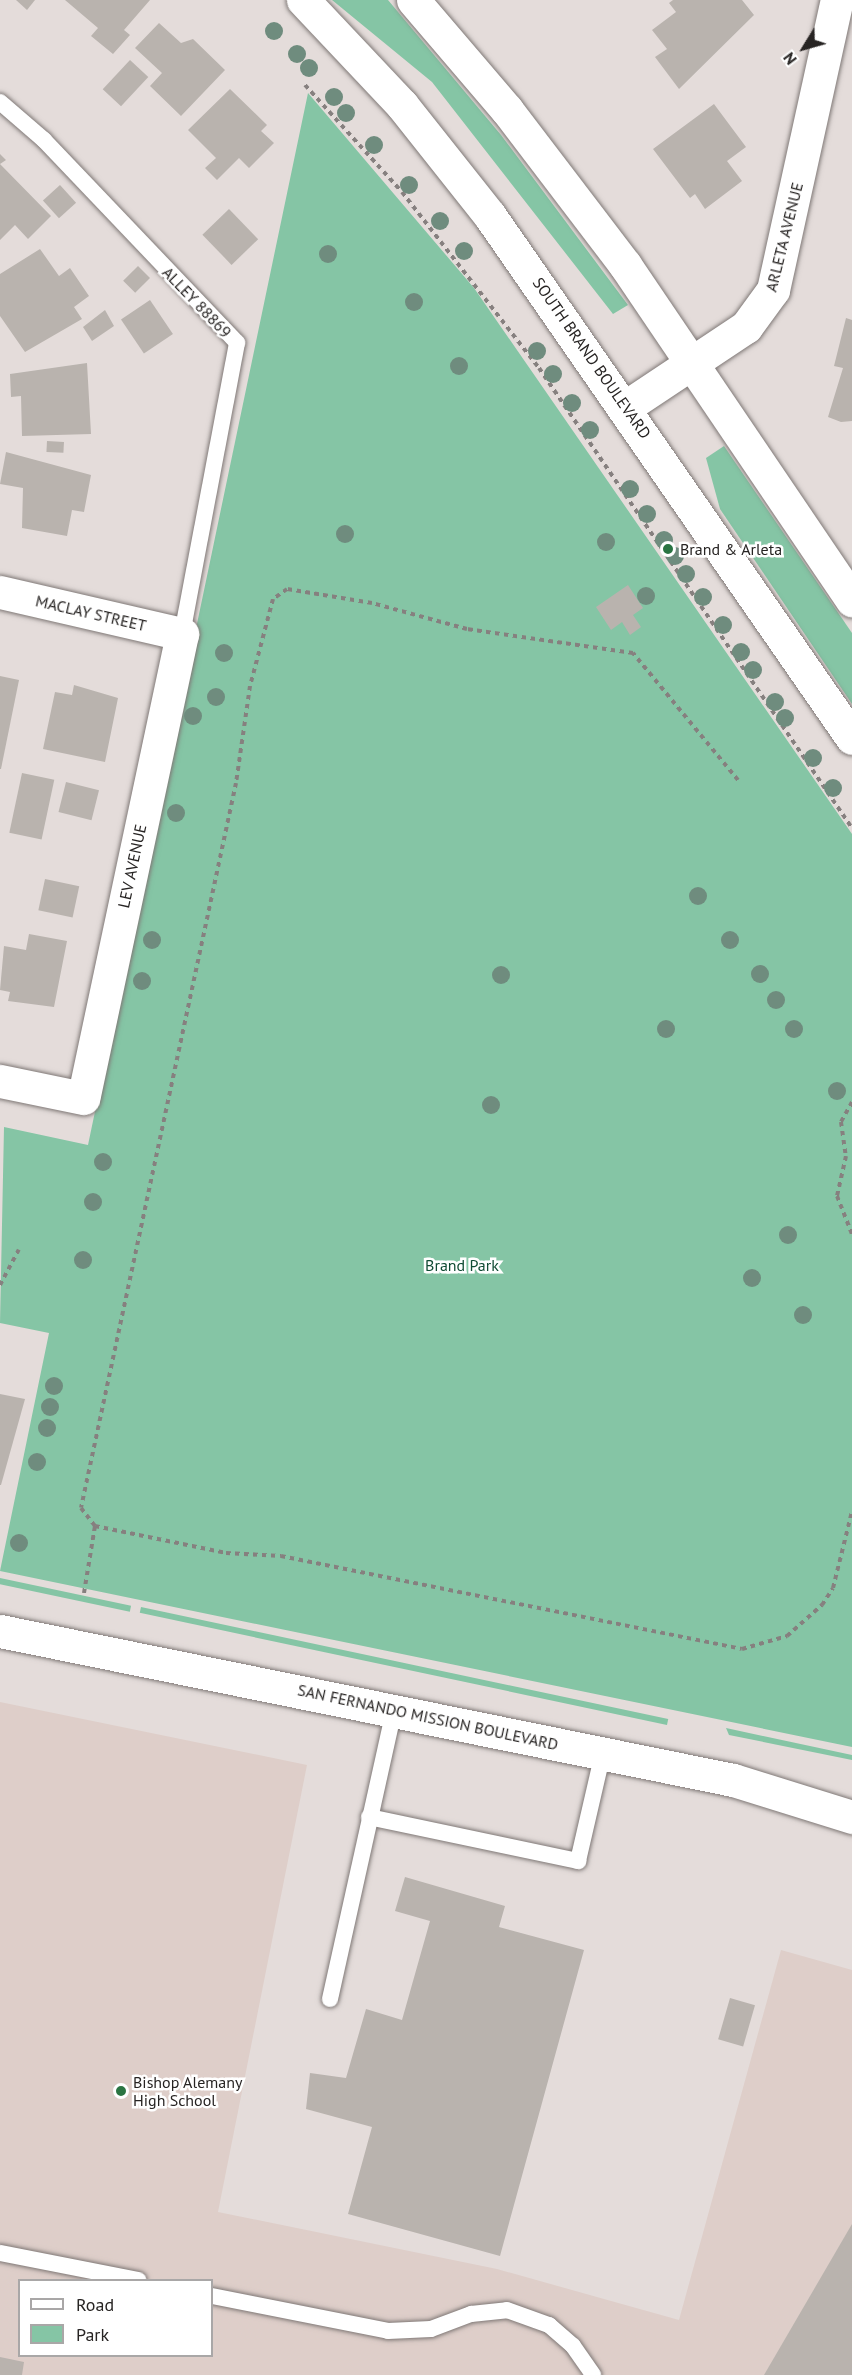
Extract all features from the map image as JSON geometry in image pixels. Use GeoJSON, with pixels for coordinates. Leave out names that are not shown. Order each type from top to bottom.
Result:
{"type":"FeatureCollection","features":[{"type":"Feature","properties":{"kind":"main road","name":"SOUTH BRAND BOULEVARD"},"geometry":{"type":"LineString","coordinates":[[303,0],[402,105],[476,197],[627,406],[852,738]]}},
{"type":"Feature","properties":{"kind":"main road","name":"ARLETA AVENUE"},"geometry":{"type":"LineString","coordinates":[[627,406],[693,365],[746,327],[773,290],[837,0]]}},
{"type":"Feature","properties":{"kind":"main road"},"geometry":{"type":"LineString","coordinates":[[427,5],[565,184],[693,365],[852,600]]}},
{"type":"Feature","properties":{"kind":"main road","name":"MACLAY STREET"},"geometry":{"type":"LineString","coordinates":[[0,592],[182,634]]}},
{"type":"Feature","properties":{"kind":"main road","name":"LEV AVENUE"},"geometry":{"type":"LineString","coordinates":[[0,1081],[83,1098],[182,634]]}},
{"type":"Feature","properties":{"kind":"main road","name":"SAN FERNANDO MISSION BOULEVARD"},"geometry":{"type":"LineString","coordinates":[[0,1631],[733,1780],[852,1817]]}},
{"type":"Feature","properties":{"kind":"lane","name":"ALLEY 88869"},"geometry":{"type":"LineString","coordinates":[[0,102],[44,140],[237,344],[182,634]]}},
{"type":"Feature","properties":{"kind":"lane"},"geometry":{"type":"LineString","coordinates":[[330,1999],[394,1710]]}},
{"type":"Feature","properties":{"kind":"lane"},"geometry":{"type":"LineString","coordinates":[[369,1817],[578,1862],[603,1754]]}},
{"type":"Feature","properties":{"kind":"lane"},"geometry":{"type":"LineString","coordinates":[[0,2253],[133,2279]]}},
{"type":"Feature","properties":{"kind":"lane"},"geometry":{"type":"LineString","coordinates":[[213,2295],[388,2331],[431,2329],[471,2314],[507,2310],[549,2325],[573,2346],[593,2375]]}},
{"type":"Feature","properties":{"kind":"path"},"geometry":{"type":"LineString","coordinates":[[305,85],[402,192],[539,368],[852,828]]}},
{"type":"Feature","properties":{"kind":"path"},"geometry":{"type":"LineString","coordinates":[[738,780],[633,653],[467,629],[372,603],[287,589],[273,599],[250,686],[236,783],[81,1508],[95,1526],[226,1553],[281,1556],[742,1649],[787,1636],[822,1605],[833,1588],[852,1511]]}},
{"type":"Feature","properties":{"kind":"path"},"geometry":{"type":"LineString","coordinates":[[852,1102],[841,1122],[846,1156],[837,1196],[852,1234]]}},
{"type":"Feature","properties":{"kind":"path"},"geometry":{"type":"LineString","coordinates":[[0,1285],[19,1250]]}},
{"type":"Feature","properties":{"kind":"path"},"geometry":{"type":"LineString","coordinates":[[84,1593],[95,1526]]}},
{"type":"Feature","properties":{"kind":"shaded area","name":"Bishop Alemany High School"},"geometry":{"type":"Polygon","coordinates":[[[0,1702],[307,1765],[218,2212],[497,2269],[679,2320],[781,1950],[852,1970],[852,2375],[0,2375],[0,1702]]]}},
{"type":"Feature","properties":{"kind":"green space"},"geometry":{"type":"Polygon","coordinates":[[[332,0],[388,0],[501,135],[628,305],[613,314],[432,82],[332,0]]]}},
{"type":"Feature","properties":{"kind":"green space","name":"Brand Park"},"geometry":{"type":"Polygon","coordinates":[[[308,93],[474,288],[852,834],[852,1747],[0,1571],[49,1333],[0,1323],[4,1127],[88,1145],[308,93]]]}},
{"type":"Feature","properties":{"kind":"green space"},"geometry":{"type":"Polygon","coordinates":[[[724,446],[852,633],[852,704],[720,509],[706,458],[724,446]]]}},
{"type":"Feature","properties":{"kind":"green space"},"geometry":{"type":"Polygon","coordinates":[[[0,1578],[131,1606],[130,1612],[0,1584],[0,1578]]]}},
{"type":"Feature","properties":{"kind":"green space"},"geometry":{"type":"Polygon","coordinates":[[[141,1607],[668,1719],[667,1725],[140,1613],[141,1607]]]}},
{"type":"Feature","properties":{"kind":"green space"},"geometry":{"type":"Polygon","coordinates":[[[726,1728],[852,1755],[852,1760],[729,1735],[726,1728]]]}},
{"type":"Feature","properties":{"kind":"building"},"geometry":{"type":"Polygon","coordinates":[[[16,0],[35,0],[27,10],[16,0]]]}},
{"type":"Feature","properties":{"kind":"building"},"geometry":{"type":"Polygon","coordinates":[[[65,0],[150,0],[124,30],[130,35],[113,54],[91,36],[98,28],[65,0]]]}},
{"type":"Feature","properties":{"kind":"building"},"geometry":{"type":"Polygon","coordinates":[[[673,0],[742,0],[754,15],[679,89],[655,57],[667,49],[652,30],[676,12],[669,3],[673,0]]]}},
{"type":"Feature","properties":{"kind":"building"},"geometry":{"type":"Polygon","coordinates":[[[159,23],[181,43],[193,39],[225,70],[181,116],[150,86],[162,73],[135,48],[159,23]]]}},
{"type":"Feature","properties":{"kind":"building"},"geometry":{"type":"Polygon","coordinates":[[[130,60],[148,77],[121,106],[103,89],[130,60]]]}},
{"type":"Feature","properties":{"kind":"building"},"geometry":{"type":"Polygon","coordinates":[[[230,89],[267,125],[261,131],[274,143],[249,168],[239,158],[217,180],[205,168],[216,158],[188,130],[230,89]]]}},
{"type":"Feature","properties":{"kind":"building"},"geometry":{"type":"Polygon","coordinates":[[[714,104],[746,147],[727,161],[742,181],[705,209],[695,194],[690,198],[653,149],[714,104]]]}},
{"type":"Feature","properties":{"kind":"building"},"geometry":{"type":"Polygon","coordinates":[[[0,154],[6,160],[0,164],[0,154]]]}},
{"type":"Feature","properties":{"kind":"building"},"geometry":{"type":"Polygon","coordinates":[[[0,164],[51,216],[28,239],[15,225],[0,240],[0,164]]]}},
{"type":"Feature","properties":{"kind":"building"},"geometry":{"type":"Polygon","coordinates":[[[60,185],[76,203],[59,218],[43,200],[60,185]]]}},
{"type":"Feature","properties":{"kind":"building"},"geometry":{"type":"Polygon","coordinates":[[[229,209],[258,239],[232,265],[202,235],[229,209]]]}},
{"type":"Feature","properties":{"kind":"building"},"geometry":{"type":"Polygon","coordinates":[[[40,249],[59,276],[70,268],[89,296],[74,307],[82,319],[25,352],[0,316],[0,274],[40,249]]]}},
{"type":"Feature","properties":{"kind":"building"},"geometry":{"type":"Polygon","coordinates":[[[138,266],[150,278],[135,293],[123,281],[138,266]]]}},
{"type":"Feature","properties":{"kind":"building"},"geometry":{"type":"Polygon","coordinates":[[[150,300],[173,334],[144,354],[121,320],[150,300]]]}},
{"type":"Feature","properties":{"kind":"building"},"geometry":{"type":"Polygon","coordinates":[[[105,310],[114,326],[92,341],[83,327],[105,310]]]}},
{"type":"Feature","properties":{"kind":"building"},"geometry":{"type":"Polygon","coordinates":[[[846,318],[852,320],[852,421],[841,422],[828,417],[843,368],[834,366],[846,318]]]}},
{"type":"Feature","properties":{"kind":"building"},"geometry":{"type":"Polygon","coordinates":[[[87,363],[91,434],[22,436],[21,396],[11,397],[10,374],[87,363]]]}},
{"type":"Feature","properties":{"kind":"building"},"geometry":{"type":"Polygon","coordinates":[[[47,441],[64,442],[63,453],[46,452],[47,441]]]}},
{"type":"Feature","properties":{"kind":"building"},"geometry":{"type":"Polygon","coordinates":[[[6,452],[91,475],[84,512],[72,510],[67,536],[22,528],[23,488],[0,484],[6,452]]]}},
{"type":"Feature","properties":{"kind":"building"},"geometry":{"type":"Polygon","coordinates":[[[628,585],[643,608],[633,615],[641,627],[630,635],[622,622],[611,630],[596,607],[628,585]]]}},
{"type":"Feature","properties":{"kind":"building"},"geometry":{"type":"Polygon","coordinates":[[[0,676],[19,680],[1,769],[0,769],[0,676]]]}},
{"type":"Feature","properties":{"kind":"building"},"geometry":{"type":"Polygon","coordinates":[[[74,685],[118,698],[105,762],[43,749],[55,692],[72,695],[74,685]]]}},
{"type":"Feature","properties":{"kind":"building"},"geometry":{"type":"Polygon","coordinates":[[[22,773],[54,780],[42,840],[9,833],[22,773]]]}},
{"type":"Feature","properties":{"kind":"building"},"geometry":{"type":"Polygon","coordinates":[[[66,782],[99,790],[91,820],[59,812],[66,782]]]}},
{"type":"Feature","properties":{"kind":"building"},"geometry":{"type":"Polygon","coordinates":[[[45,879],[79,886],[73,918],[38,910],[45,879]]]}},
{"type":"Feature","properties":{"kind":"building"},"geometry":{"type":"Polygon","coordinates":[[[29,934],[67,941],[54,1007],[8,1001],[10,992],[0,990],[4,946],[26,950],[29,934]]]}},
{"type":"Feature","properties":{"kind":"building"},"geometry":{"type":"Polygon","coordinates":[[[0,1394],[25,1399],[1,1485],[0,1485],[0,1394]]]}},
{"type":"Feature","properties":{"kind":"building"},"geometry":{"type":"Polygon","coordinates":[[[405,1877],[505,1906],[499,1927],[584,1950],[500,2256],[348,2214],[372,2127],[306,2109],[310,2073],[346,2078],[366,2009],[402,2020],[430,1921],[395,1911],[405,1877]]]}},
{"type":"Feature","properties":{"kind":"building"},"geometry":{"type":"Polygon","coordinates":[[[730,1998],[755,2005],[743,2047],[718,2039],[730,1998]]]}},
{"type":"Feature","properties":{"kind":"building"},"geometry":{"type":"Polygon","coordinates":[[[852,2224],[852,2375],[764,2375],[852,2224]]]}},
{"type":"Feature","properties":{"kind":"building"},"geometry":{"type":"Polygon","coordinates":[[[0,2357],[24,2362],[22,2375],[0,2375],[0,2357]]]}},
{"type":"Feature","properties":{"kind":"place","name":"Brand & Arleta"},"geometry":{"type":"Point","coordinates":[668,549]}},
{"type":"Feature","properties":{"kind":"place","name":"Bishop Alemany High School"},"geometry":{"type":"Point","coordinates":[121,2091]}}]}
